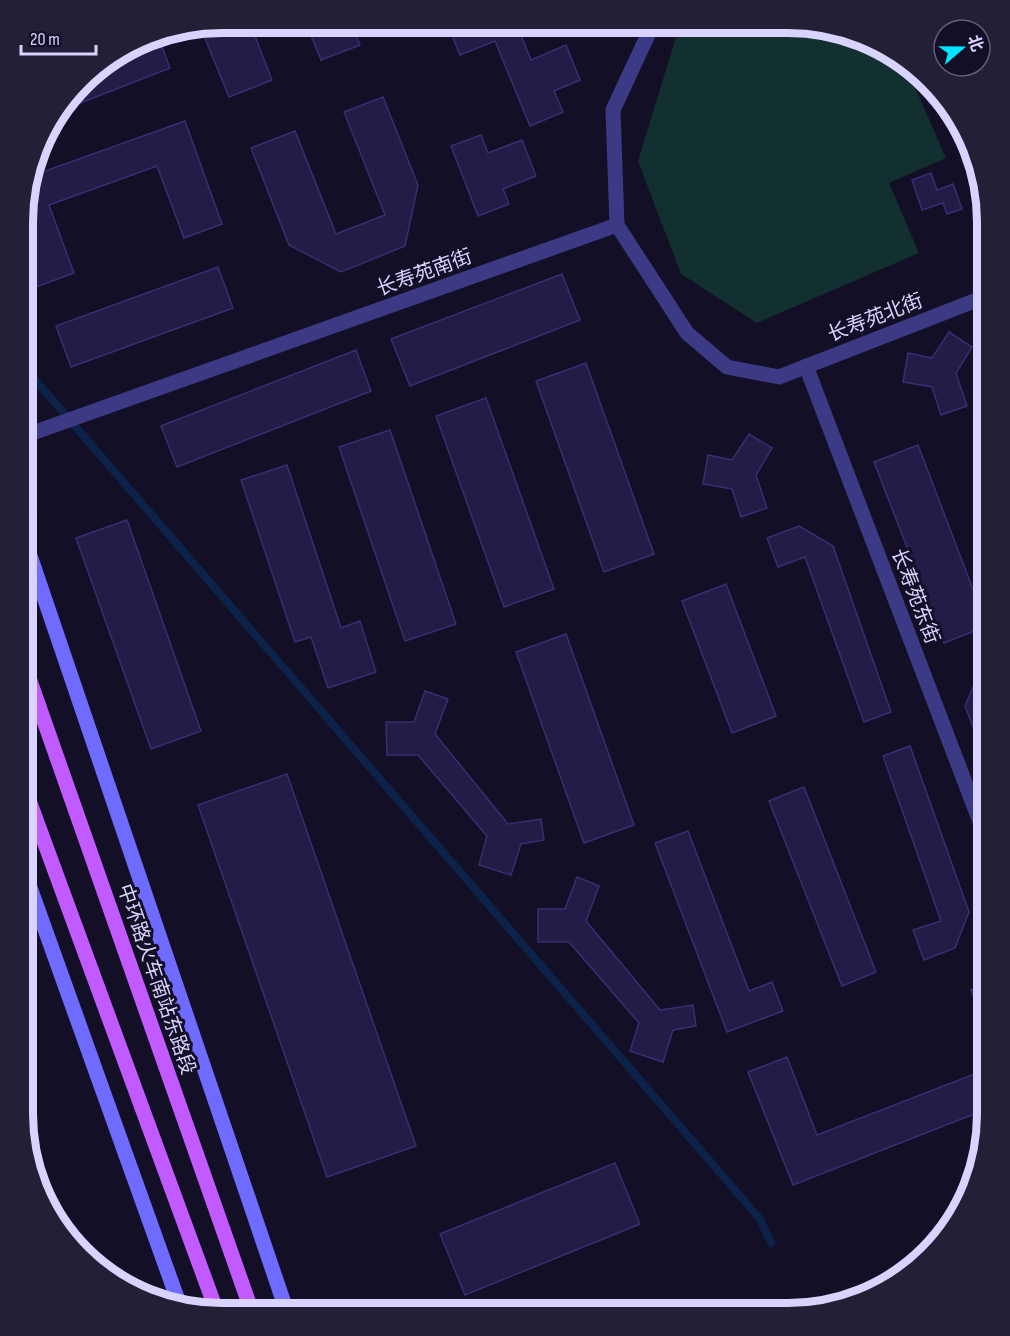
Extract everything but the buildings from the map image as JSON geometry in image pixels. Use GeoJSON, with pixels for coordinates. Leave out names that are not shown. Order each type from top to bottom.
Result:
{"type":"FeatureCollection","features":[{"type":"Feature","properties":{"kind":"main road"},"geometry":{"type":"LineString","coordinates":[[33,564],[284,1303]]}},
{"type":"Feature","properties":{"kind":"main road","name":"中环路火车南站东路段"},"geometry":{"type":"LineString","coordinates":[[33,689],[249,1303]]}},
{"type":"Feature","properties":{"kind":"main road"},"geometry":{"type":"LineString","coordinates":[[33,811],[213,1302]]}},
{"type":"Feature","properties":{"kind":"main road"},"geometry":{"type":"LineString","coordinates":[[33,896],[177,1298]]}},
{"type":"Feature","properties":{"kind":"street"},"geometry":{"type":"LineString","coordinates":[[617,225],[613,111],[649,33]]}},
{"type":"Feature","properties":{"kind":"street","name":"长寿苑北街"},"geometry":{"type":"LineString","coordinates":[[617,225],[687,333],[727,367],[779,377],[977,300]]}},
{"type":"Feature","properties":{"kind":"street","name":"长寿苑南街"},"geometry":{"type":"LineString","coordinates":[[33,433],[617,225]]}},
{"type":"Feature","properties":{"kind":"street","name":"长寿苑东街"},"geometry":{"type":"LineString","coordinates":[[806,366],[977,814]]}},
{"type":"Feature","properties":{"kind":"green space"},"geometry":{"type":"Polygon","coordinates":[[[677,33],[788,33],[800,34],[801,37],[813,35],[837,39],[872,52],[911,79],[946,158],[889,183],[919,253],[757,323],[681,274],[638,161],[677,33]]]}},
{"type":"Feature","properties":{"kind":"waterway"},"geometry":{"type":"LineString","coordinates":[[33,377],[760,1219],[771,1243]]}}]}
